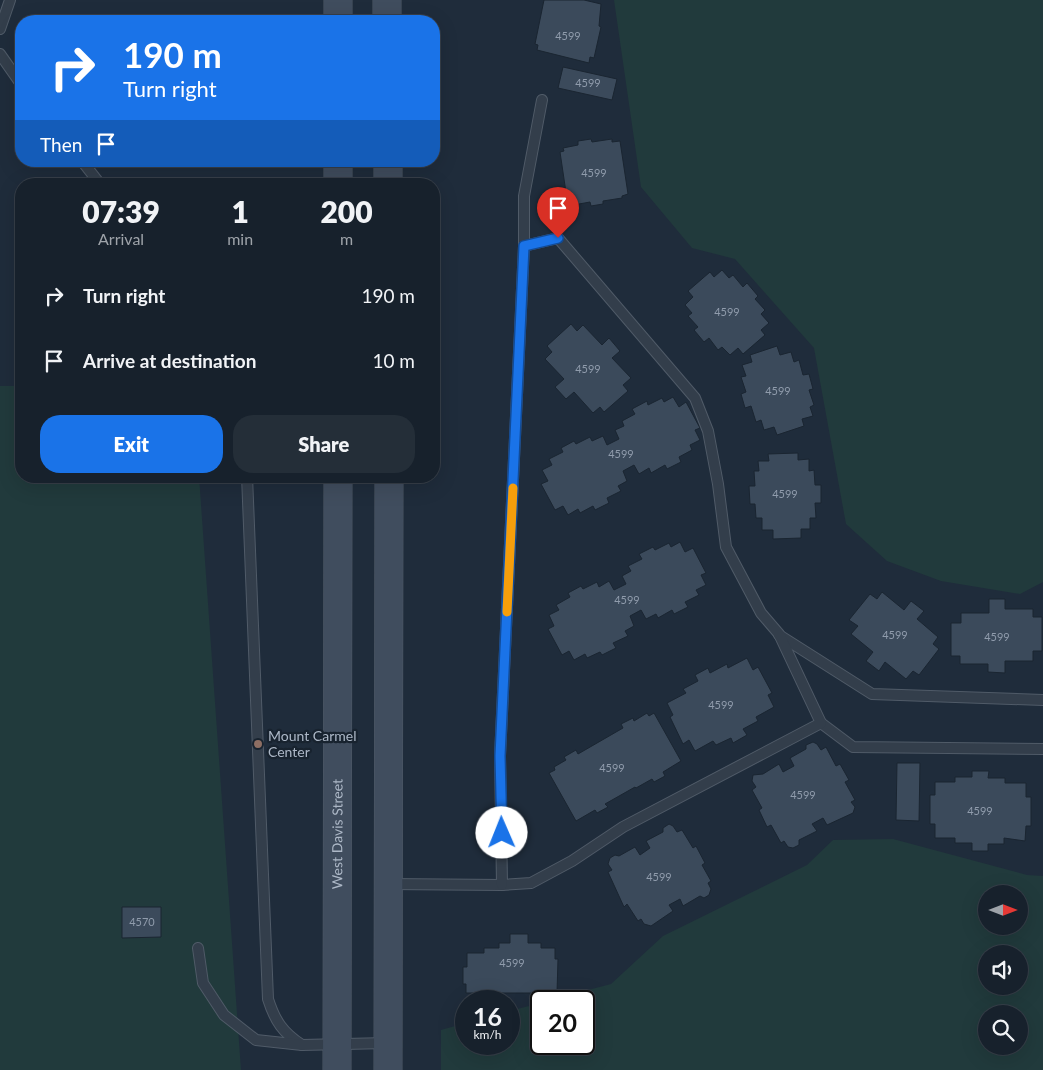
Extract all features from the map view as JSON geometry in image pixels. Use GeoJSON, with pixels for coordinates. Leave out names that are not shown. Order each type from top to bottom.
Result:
{"type":"FeatureCollection","features":[{"type":"Feature","properties":{"kind":"main road"},"geometry":{"type":"LineString","coordinates":[[338,0],[338,15]]}},
{"type":"Feature","properties":{"kind":"main road"},"geometry":{"type":"LineString","coordinates":[[387,0],[387,15]]}},
{"type":"Feature","properties":{"kind":"main road","name":"West Davis Street"},"geometry":{"type":"LineString","coordinates":[[337,1057],[338,483]]}},
{"type":"Feature","properties":{"kind":"main road"},"geometry":{"type":"LineString","coordinates":[[388,1070],[389,483]]}},
{"type":"Feature","properties":{"kind":"lane"},"geometry":{"type":"LineString","coordinates":[[0,29],[10,0]]}},
{"type":"Feature","properties":{"kind":"lane"},"geometry":{"type":"LineString","coordinates":[[0,54],[15,75]]}},
{"type":"Feature","properties":{"kind":"lane"},"geometry":{"type":"LineString","coordinates":[[502,885],[500,756],[524,246],[524,196],[542,100]]}},
{"type":"Feature","properties":{"kind":"lane"},"geometry":{"type":"LineString","coordinates":[[87,167],[95,178]]}},
{"type":"Feature","properties":{"kind":"lane"},"geometry":{"type":"LineString","coordinates":[[524,246],[558,238],[695,398],[708,431],[718,484],[726,547],[761,613],[779,634],[821,723],[853,747],[1043,749]]}},
{"type":"Feature","properties":{"kind":"lane"},"geometry":{"type":"LineString","coordinates":[[247,483],[268,999],[275,1021],[288,1036],[302,1045]]}},
{"type":"Feature","properties":{"kind":"lane"},"geometry":{"type":"LineString","coordinates":[[779,634],[872,694],[1043,700]]}},
{"type":"Feature","properties":{"kind":"lane"},"geometry":{"type":"LineString","coordinates":[[388,884],[502,885],[531,883],[572,861],[622,827],[821,723]]}},
{"type":"Feature","properties":{"kind":"lane"},"geometry":{"type":"LineString","coordinates":[[198,948],[203,984],[224,1015],[256,1040],[302,1045],[337,1057],[388,1043]]}},
{"type":"Feature","properties":{"kind":"green space"},"geometry":{"type":"Polygon","coordinates":[[[614,0],[1043,0],[1043,582],[1020,594],[941,581],[887,561],[846,524],[814,348],[735,259],[692,248],[641,187],[614,0]]]}},
{"type":"Feature","properties":{"kind":"green space"},"geometry":{"type":"Polygon","coordinates":[[[0,386],[15,386],[15,483],[199,483],[241,1070],[0,1070],[0,386]]]}},
{"type":"Feature","properties":{"kind":"green space"},"geometry":{"type":"Polygon","coordinates":[[[893,839],[1027,875],[1043,876],[1043,1070],[441,1070],[441,1030],[455,1026],[455,1055],[520,1055],[520,1008],[530,1006],[530,1055],[595,1055],[595,990],[588,990],[611,984],[663,936],[807,865],[833,840],[893,839]]]}},
{"type":"Feature","properties":{"kind":"building"},"geometry":{"type":"Polygon","coordinates":[[[544,0],[584,0],[601,4],[599,26],[601,27],[594,58],[590,57],[589,63],[537,50],[538,45],[535,44],[544,0]]]}},
{"type":"Feature","properties":{"kind":"building"},"geometry":{"type":"Polygon","coordinates":[[[563,67],[617,79],[612,100],[558,88],[563,67]]]}},
{"type":"Feature","properties":{"kind":"building"},"geometry":{"type":"Polygon","coordinates":[[[591,139],[592,142],[612,139],[612,142],[620,141],[628,194],[622,196],[622,198],[603,201],[603,204],[591,206],[590,202],[568,206],[560,152],[564,151],[563,148],[578,145],[578,141],[591,139]]]}},
{"type":"Feature","properties":{"kind":"building"},"geometry":{"type":"Polygon","coordinates":[[[722,270],[729,278],[733,275],[743,287],[747,283],[758,296],[755,299],[765,310],[761,314],[769,323],[761,330],[765,335],[743,354],[738,348],[730,355],[722,347],[718,350],[709,338],[704,342],[694,330],[698,327],[688,316],[692,313],[685,305],[693,297],[688,291],[710,272],[714,277],[722,270]]]}},
{"type":"Feature","properties":{"kind":"building"},"geometry":{"type":"Polygon","coordinates":[[[571,324],[577,331],[583,325],[602,345],[609,338],[620,351],[612,358],[631,378],[623,385],[628,391],[604,412],[600,407],[593,413],[574,392],[566,399],[555,387],[564,379],[545,359],[552,352],[547,346],[571,324]]]}},
{"type":"Feature","properties":{"kind":"building"},"geometry":{"type":"Polygon","coordinates":[[[777,346],[780,355],[791,352],[794,362],[799,360],[803,375],[809,374],[813,389],[809,390],[814,405],[810,407],[813,416],[802,419],[804,426],[777,435],[774,427],[764,430],[761,420],[756,422],[751,406],[745,408],[741,394],[746,392],[741,377],[746,376],[742,365],[752,362],[750,355],[777,346]]]}},
{"type":"Feature","properties":{"kind":"building"},"geometry":{"type":"Polygon","coordinates":[[[673,397],[679,407],[686,402],[700,428],[695,430],[700,440],[690,445],[692,450],[679,457],[681,462],[667,469],[665,465],[651,473],[649,468],[639,474],[634,465],[623,471],[627,481],[618,486],[621,491],[607,498],[609,503],[595,510],[593,506],[580,513],[578,509],[568,515],[563,506],[555,510],[541,484],[548,481],[542,470],[552,465],[549,459],[563,452],[561,448],[574,441],[576,444],[590,437],[592,441],[603,436],[607,445],[619,439],[615,430],[624,426],[622,421],[635,414],[632,409],[647,401],[648,405],[662,398],[664,402],[673,397]]]}},
{"type":"Feature","properties":{"kind":"building"},"geometry":{"type":"Polygon","coordinates":[[[798,453],[798,460],[809,459],[809,471],[814,470],[815,485],[821,485],[821,503],[815,503],[816,518],[810,518],[810,529],[801,529],[801,538],[773,539],[773,530],[762,530],[762,518],[756,518],[755,504],[750,504],[749,486],[755,486],[754,471],[759,471],[758,461],[769,461],[768,454],[798,453]]]}},
{"type":"Feature","properties":{"kind":"building"},"geometry":{"type":"Polygon","coordinates":[[[680,542],[685,552],[693,548],[706,573],[701,575],[706,585],[696,590],[699,595],[685,602],[688,607],[674,614],[672,610],[658,618],[656,614],[646,619],[641,610],[630,616],[634,626],[625,631],[628,636],[613,643],[616,648],[602,655],[600,652],[587,658],[585,654],[574,660],[569,651],[562,655],[548,629],[554,626],[549,615],[559,610],[556,605],[570,597],[568,593],[581,586],[583,589],[597,582],[599,587],[609,581],[614,590],[626,584],[622,576],[631,571],[628,566],[642,559],[639,554],[653,547],[655,550],[669,543],[671,547],[680,542]]]}},
{"type":"Feature","properties":{"kind":"building"},"geometry":{"type":"Polygon","coordinates":[[[882,592],[904,610],[911,601],[924,611],[917,619],[938,637],[933,644],[939,649],[919,675],[913,671],[906,679],[885,662],[879,671],[866,661],[873,652],[851,634],[858,626],[849,620],[870,594],[877,599],[882,592]]]}},
{"type":"Feature","properties":{"kind":"building"},"geometry":{"type":"Polygon","coordinates":[[[989,599],[1005,599],[1005,609],[1033,609],[1033,617],[1042,617],[1042,651],[1033,651],[1033,661],[1005,661],[1005,673],[988,672],[988,664],[960,664],[960,656],[951,656],[951,623],[961,623],[961,613],[989,613],[989,599]]]}},
{"type":"Feature","properties":{"kind":"building"},"geometry":{"type":"Polygon","coordinates":[[[747,658],[753,670],[758,667],[772,693],[768,695],[774,707],[756,717],[758,721],[743,729],[747,735],[733,743],[731,738],[716,745],[713,741],[695,751],[689,740],[683,744],[670,717],[673,715],[667,703],[686,693],[683,689],[698,681],[695,675],[708,668],[710,673],[727,664],[728,668],[747,658]]]}},
{"type":"Feature","properties":{"kind":"building"},"geometry":{"type":"Polygon","coordinates":[[[647,713],[649,716],[654,713],[681,761],[663,772],[665,776],[654,782],[652,779],[635,787],[605,804],[608,807],[597,813],[595,810],[576,821],[549,773],[555,770],[554,767],[566,760],[564,757],[576,750],[578,754],[623,728],[621,724],[633,718],[634,721],[647,713]]]}},
{"type":"Feature","properties":{"kind":"building"},"geometry":{"type":"Polygon","coordinates":[[[813,742],[821,750],[826,747],[836,766],[840,764],[849,780],[845,782],[855,800],[851,802],[855,807],[853,813],[827,825],[823,818],[812,824],[817,831],[799,840],[799,845],[793,848],[788,847],[784,841],[781,843],[771,825],[767,827],[759,810],[762,808],[752,790],[756,787],[752,781],[753,775],[763,774],[779,764],[783,772],[794,766],[790,758],[806,749],[806,745],[813,742]]]}},
{"type":"Feature","properties":{"kind":"building"},"geometry":{"type":"Polygon","coordinates":[[[897,763],[920,763],[919,821],[896,820],[897,763]]]}},
{"type":"Feature","properties":{"kind":"building"},"geometry":{"type":"Polygon","coordinates":[[[972,771],[989,771],[988,778],[1005,778],[1005,783],[1026,783],[1026,797],[1031,797],[1031,826],[1026,826],[1025,841],[1004,838],[1004,844],[988,844],[988,851],[972,851],[972,843],[955,843],[955,838],[935,838],[935,824],[930,824],[930,795],[935,795],[935,782],[955,782],[955,777],[972,777],[972,771]]]}},
{"type":"Feature","properties":{"kind":"building"},"geometry":{"type":"Polygon","coordinates":[[[669,824],[677,832],[682,830],[693,848],[696,846],[705,863],[702,865],[711,881],[708,883],[711,889],[709,895],[704,898],[700,896],[683,906],[680,899],[669,905],[673,911],[651,926],[644,924],[641,919],[638,921],[627,904],[624,907],[608,872],[612,870],[608,864],[610,858],[615,855],[619,856],[635,847],[640,855],[650,848],[646,841],[663,832],[663,828],[669,824]]]}},
{"type":"Feature","properties":{"kind":"building"},"geometry":{"type":"Polygon","coordinates":[[[122,907],[161,907],[161,937],[122,938],[122,907]]]}},
{"type":"Feature","properties":{"kind":"building"},"geometry":{"type":"Polygon","coordinates":[[[510,934],[528,934],[528,943],[541,943],[541,948],[555,948],[555,959],[558,959],[557,990],[530,990],[530,993],[520,993],[520,990],[466,990],[466,984],[463,984],[463,967],[467,967],[467,953],[484,953],[484,948],[499,948],[499,943],[510,943],[510,934]]]}},
{"type":"Feature","properties":{"kind":"slow traffic"},"geometry":{"type":"LineString","coordinates":[[507,612],[513,488]]}},
{"type":"Feature","properties":{"kind":"place","name":"Mount Carmel Center"},"geometry":{"type":"Point","coordinates":[258,744]}},
{"type":"Feature","properties":{"kind":"route"},"geometry":{"type":"LineString","coordinates":[[502,833],[500,756],[524,246],[558,238]]}}]}
